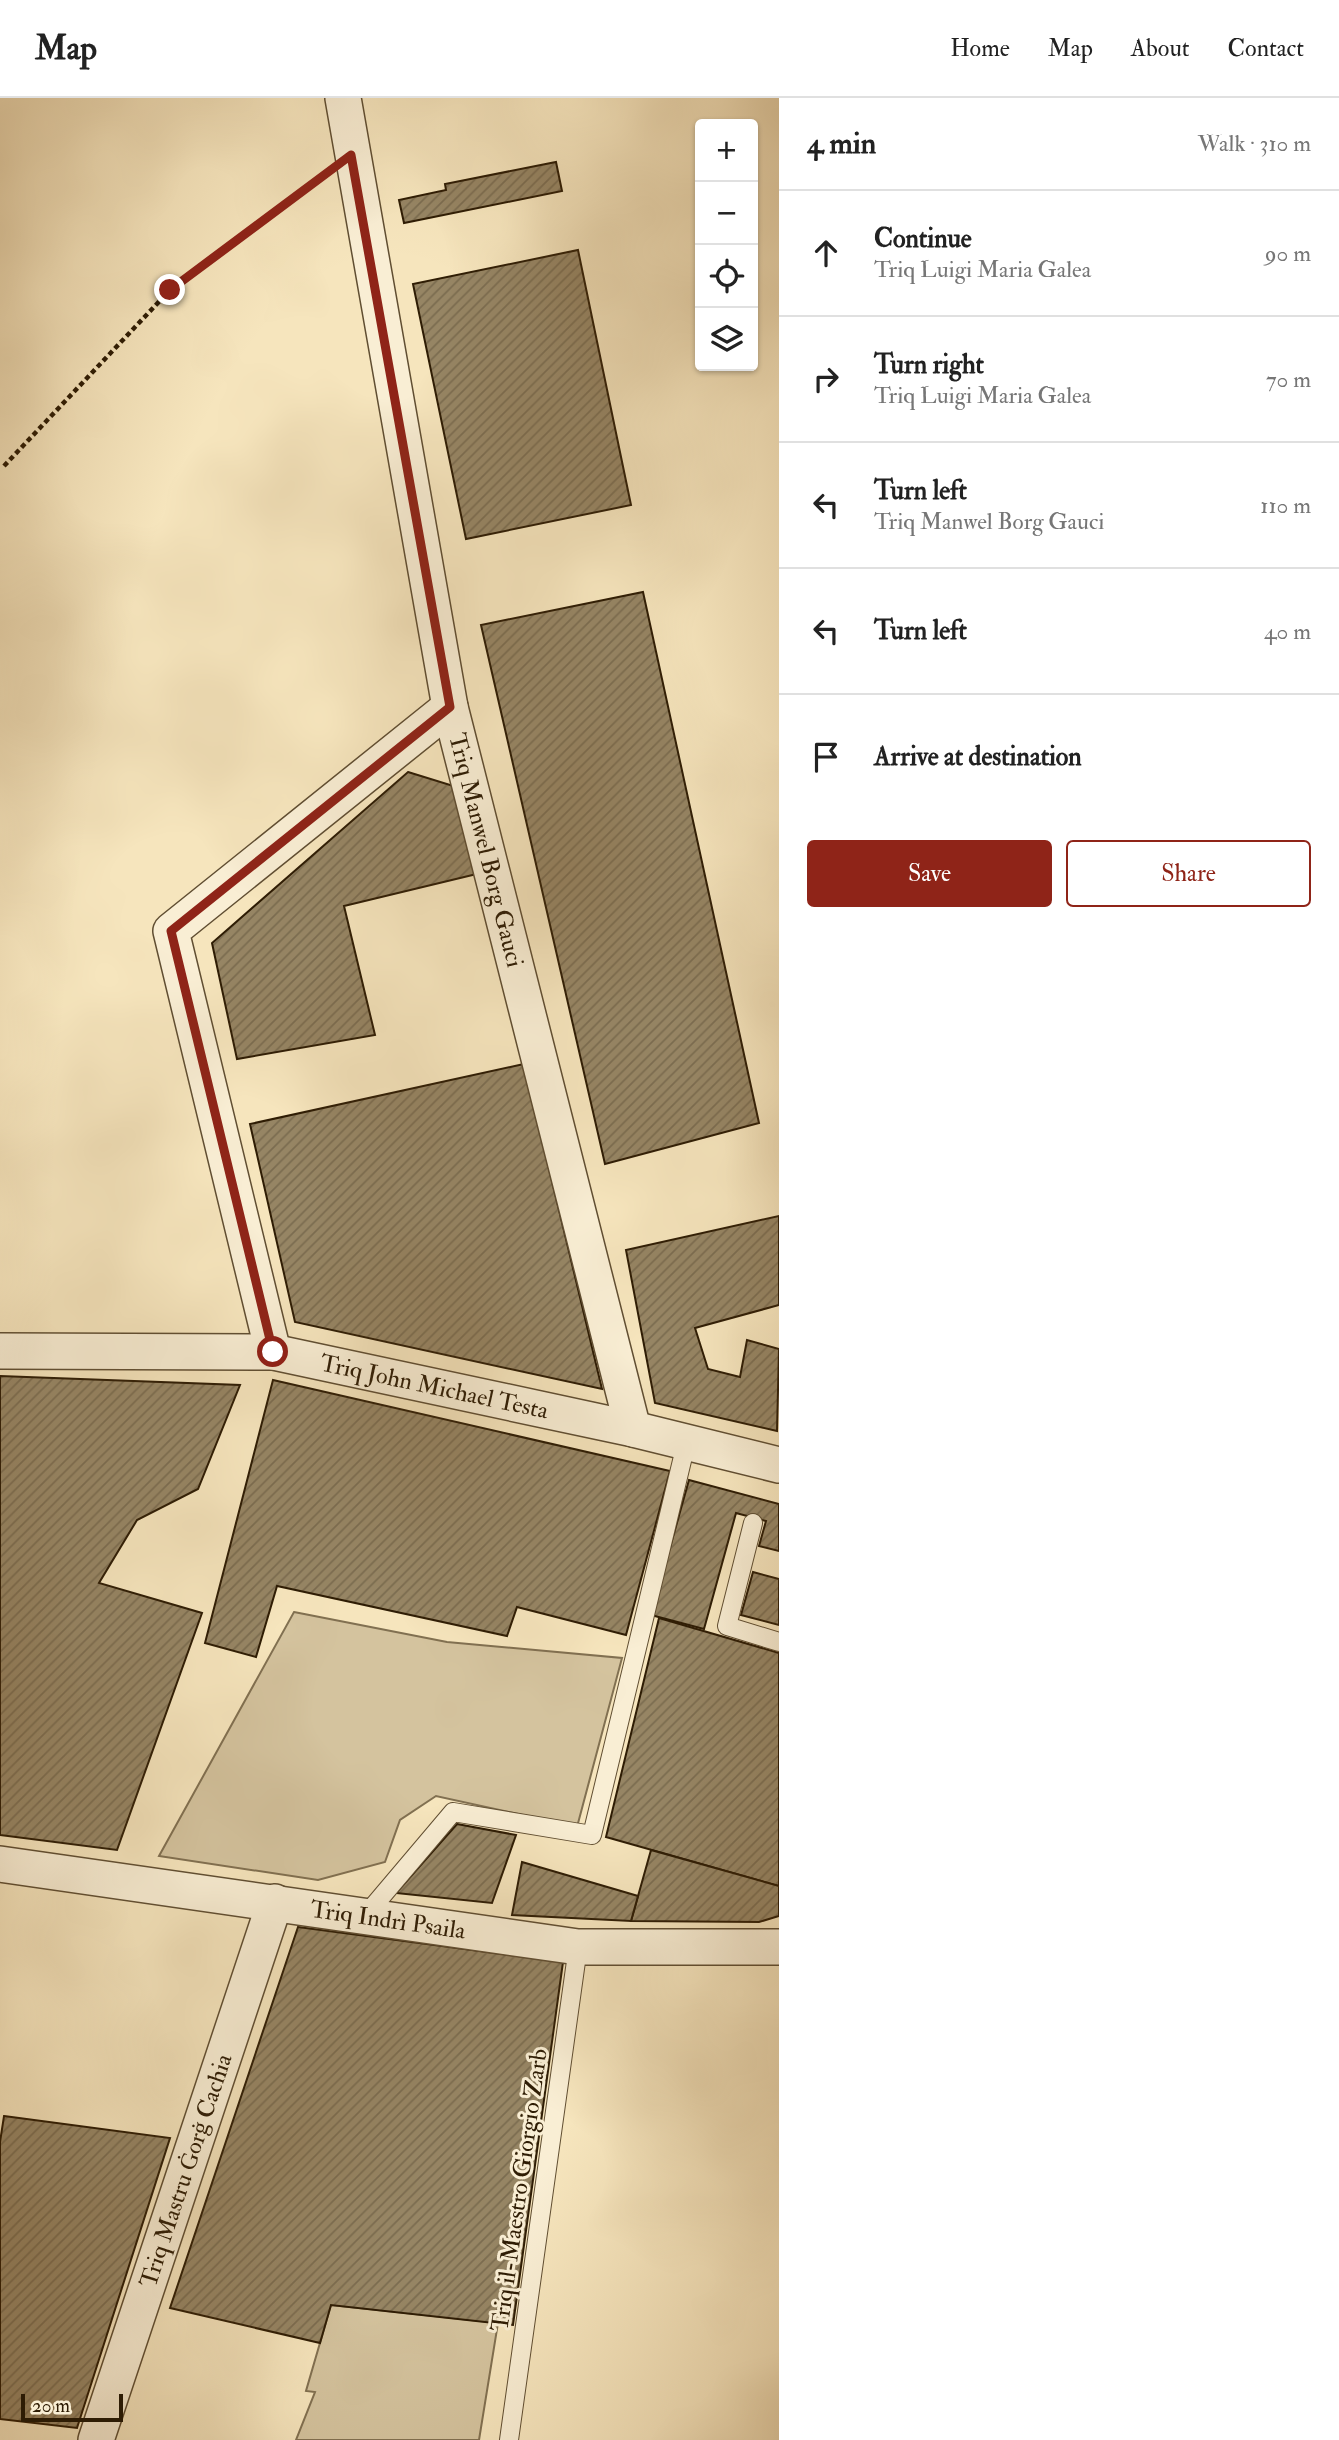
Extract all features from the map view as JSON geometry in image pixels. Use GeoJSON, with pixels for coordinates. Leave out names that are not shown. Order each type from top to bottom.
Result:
{"type":"FeatureCollection","features":[{"type":"Feature","properties":{"kind":"street","name":"Triq Manwel Borg Gauci"},"geometry":{"type":"LineString","coordinates":[[342,98],[450,707],[633,1429]]}},
{"type":"Feature","properties":{"kind":"street"},"geometry":{"type":"LineString","coordinates":[[273,1352],[171,931],[450,707]]}},
{"type":"Feature","properties":{"kind":"street","name":"Triq John Michael Testa"},"geometry":{"type":"LineString","coordinates":[[0,1351],[273,1352],[633,1429],[779,1465]]}},
{"type":"Feature","properties":{"kind":"street","name":"Triq Indrì Psaila"},"geometry":{"type":"LineString","coordinates":[[0,1864],[578,1948],[779,1947]]}},
{"type":"Feature","properties":{"kind":"street","name":"Triq Mastru Ġorġ Cachia"},"geometry":{"type":"LineString","coordinates":[[96,2440],[275,1902]]}},
{"type":"Feature","properties":{"kind":"lane"},"geometry":{"type":"LineString","coordinates":[[365,1916],[453,1812],[592,1835],[686,1444]]}},
{"type":"Feature","properties":{"kind":"lane"},"geometry":{"type":"LineString","coordinates":[[753,1523],[727,1626],[779,1642]]}},
{"type":"Feature","properties":{"kind":"lane","name":"Triq il-Maestro Giorgio Zarb"},"geometry":{"type":"LineString","coordinates":[[509,2440],[578,1948]]}},
{"type":"Feature","properties":{"kind":"path"},"geometry":{"type":"LineString","coordinates":[[4,466],[170,290],[351,155]]}},
{"type":"Feature","properties":{"kind":"shaded area"},"geometry":{"type":"Polygon","coordinates":[[[294,1612],[447,1642],[622,1658],[577,1827],[436,1796],[400,1820],[385,1862],[318,1880],[159,1856],[294,1612]]]}},
{"type":"Feature","properties":{"kind":"shaded area"},"geometry":{"type":"Polygon","coordinates":[[[331,2305],[498,2323],[479,2440],[296,2440],[315,2392],[306,2391],[331,2305]]]}},
{"type":"Feature","properties":{"kind":"building"},"geometry":{"type":"Polygon","coordinates":[[[556,162],[562,191],[404,223],[399,200],[446,190],[445,184],[556,162]]]}},
{"type":"Feature","properties":{"kind":"building"},"geometry":{"type":"Polygon","coordinates":[[[578,250],[631,505],[466,539],[413,284],[578,250]]]}},
{"type":"Feature","properties":{"kind":"building"},"geometry":{"type":"Polygon","coordinates":[[[643,592],[759,1123],[605,1164],[481,625],[643,592]]]}},
{"type":"Feature","properties":{"kind":"building"},"geometry":{"type":"Polygon","coordinates":[[[408,772],[460,788],[485,872],[344,906],[375,1035],[237,1059],[212,943],[408,772]]]}},
{"type":"Feature","properties":{"kind":"building"},"geometry":{"type":"Polygon","coordinates":[[[524,1064],[602,1389],[295,1322],[250,1124],[524,1064]]]}},
{"type":"Feature","properties":{"kind":"building"},"geometry":{"type":"Polygon","coordinates":[[[779,1216],[779,1305],[695,1328],[708,1369],[740,1377],[747,1340],[779,1349],[777,1431],[655,1403],[626,1250],[779,1216]]]}},
{"type":"Feature","properties":{"kind":"building"},"geometry":{"type":"Polygon","coordinates":[[[0,1376],[240,1385],[198,1489],[137,1520],[99,1583],[202,1613],[117,1850],[0,1835],[0,1376]]]}},
{"type":"Feature","properties":{"kind":"building"},"geometry":{"type":"Polygon","coordinates":[[[273,1380],[670,1471],[626,1635],[517,1607],[507,1636],[277,1586],[256,1657],[205,1643],[273,1380]]]}},
{"type":"Feature","properties":{"kind":"building"},"geometry":{"type":"Polygon","coordinates":[[[689,1480],[779,1504],[779,1551],[759,1546],[766,1521],[736,1513],[704,1629],[651,1615],[689,1480]]]}},
{"type":"Feature","properties":{"kind":"building"},"geometry":{"type":"Polygon","coordinates":[[[753,1572],[779,1579],[779,1625],[741,1615],[753,1572]]]}},
{"type":"Feature","properties":{"kind":"building"},"geometry":{"type":"Polygon","coordinates":[[[659,1618],[779,1653],[779,1886],[606,1837],[659,1618]]]}},
{"type":"Feature","properties":{"kind":"building"},"geometry":{"type":"Polygon","coordinates":[[[457,1824],[516,1835],[492,1903],[396,1893],[457,1824]]]}},
{"type":"Feature","properties":{"kind":"building"},"geometry":{"type":"Polygon","coordinates":[[[651,1850],[779,1886],[779,1916],[759,1922],[631,1921],[651,1850]]]}},
{"type":"Feature","properties":{"kind":"building"},"geometry":{"type":"Polygon","coordinates":[[[522,1862],[638,1896],[631,1921],[512,1915],[522,1862]]]}},
{"type":"Feature","properties":{"kind":"building"},"geometry":{"type":"Polygon","coordinates":[[[298,1927],[563,1962],[513,2325],[331,2305],[320,2343],[170,2308],[298,1927]]]}},
{"type":"Feature","properties":{"kind":"building"},"geometry":{"type":"Polygon","coordinates":[[[4,2116],[170,2138],[77,2428],[0,2419],[0,2142],[4,2116]]]}},
{"type":"Feature","properties":{"kind":"route"},"geometry":{"type":"LineString","coordinates":[[170,290],[351,155],[450,707],[171,931],[273,1352]]}}]}
